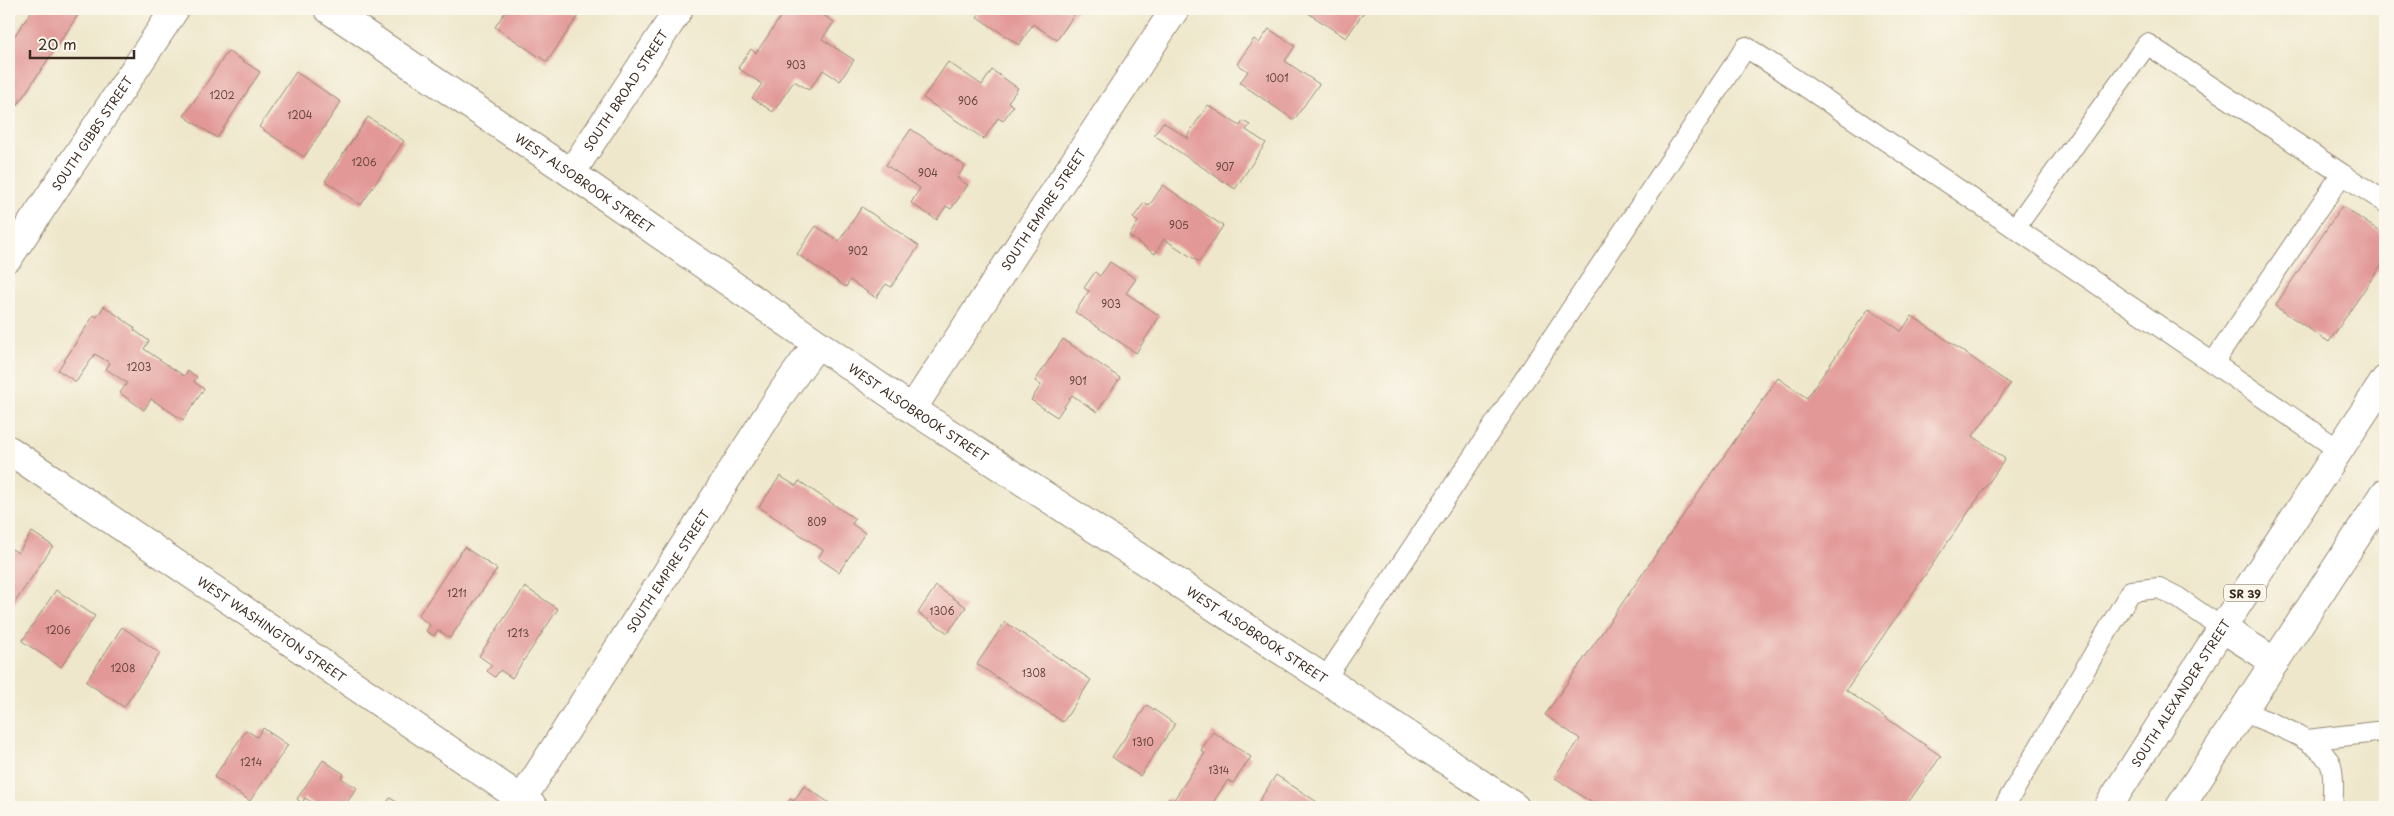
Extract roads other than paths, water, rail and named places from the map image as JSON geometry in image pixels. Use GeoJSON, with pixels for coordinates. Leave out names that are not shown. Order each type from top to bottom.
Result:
{"type":"FeatureCollection","features":[{"type":"Feature","properties":{"kind":"street","name":"SOUTH GIBBS STREET"},"geometry":{"type":"LineString","coordinates":[[9,257],[175,9]]}},
{"type":"Feature","properties":{"kind":"street","name":"WEST ALSOBROOK STREET"},"geometry":{"type":"LineString","coordinates":[[328,9],[572,173],[912,409],[1325,679],[1516,807]]}},
{"type":"Feature","properties":{"kind":"street","name":"SOUTH BROAD STREET"},"geometry":{"type":"LineString","coordinates":[[572,173],[679,9]]}},
{"type":"Feature","properties":{"kind":"street","name":"SOUTH EMPIRE STREET"},"geometry":{"type":"LineString","coordinates":[[912,409],[1175,9]]}},
{"type":"Feature","properties":{"kind":"street","name":"SOUTH EMPIRE STREET"},"geometry":{"type":"LineString","coordinates":[[524,805],[778,400],[817,344]]}},
{"type":"Feature","properties":{"kind":"street","name":"SOUTH ALEXANDER STREET"},"geometry":{"type":"LineString","coordinates":[[2108,807],[2222,628],[2385,380]]}},
{"type":"Feature","properties":{"kind":"street","name":"WEST WASHINGTON STREET"},"geometry":{"type":"LineString","coordinates":[[9,450],[524,805]]}},
{"type":"Feature","properties":{"kind":"street"},"geometry":{"type":"LineString","coordinates":[[2180,807],[2275,662],[2377,520],[2385,493]]}},
{"type":"Feature","properties":{"kind":"street"},"geometry":{"type":"LineString","coordinates":[[2222,628],[2275,662]]}},
{"type":"Feature","properties":{"kind":"lane"},"geometry":{"type":"LineString","coordinates":[[2015,228],[2147,44],[2385,202]]}},
{"type":"Feature","properties":{"kind":"lane"},"geometry":{"type":"LineString","coordinates":[[1325,679],[1746,47],[2339,450]]}},
{"type":"Feature","properties":{"kind":"lane"},"geometry":{"type":"LineString","coordinates":[[2212,363],[2342,174]]}},
{"type":"Feature","properties":{"kind":"lane"},"geometry":{"type":"LineString","coordinates":[[2004,807],[2131,591],[2159,588],[2177,597],[2222,628]]}},
{"type":"Feature","properties":{"kind":"lane"},"geometry":{"type":"LineString","coordinates":[[2242,711],[2307,740],[2330,762],[2334,789],[2332,807]]}},
{"type":"Feature","properties":{"kind":"lane"},"geometry":{"type":"LineString","coordinates":[[2307,740],[2385,731]]}}]}
